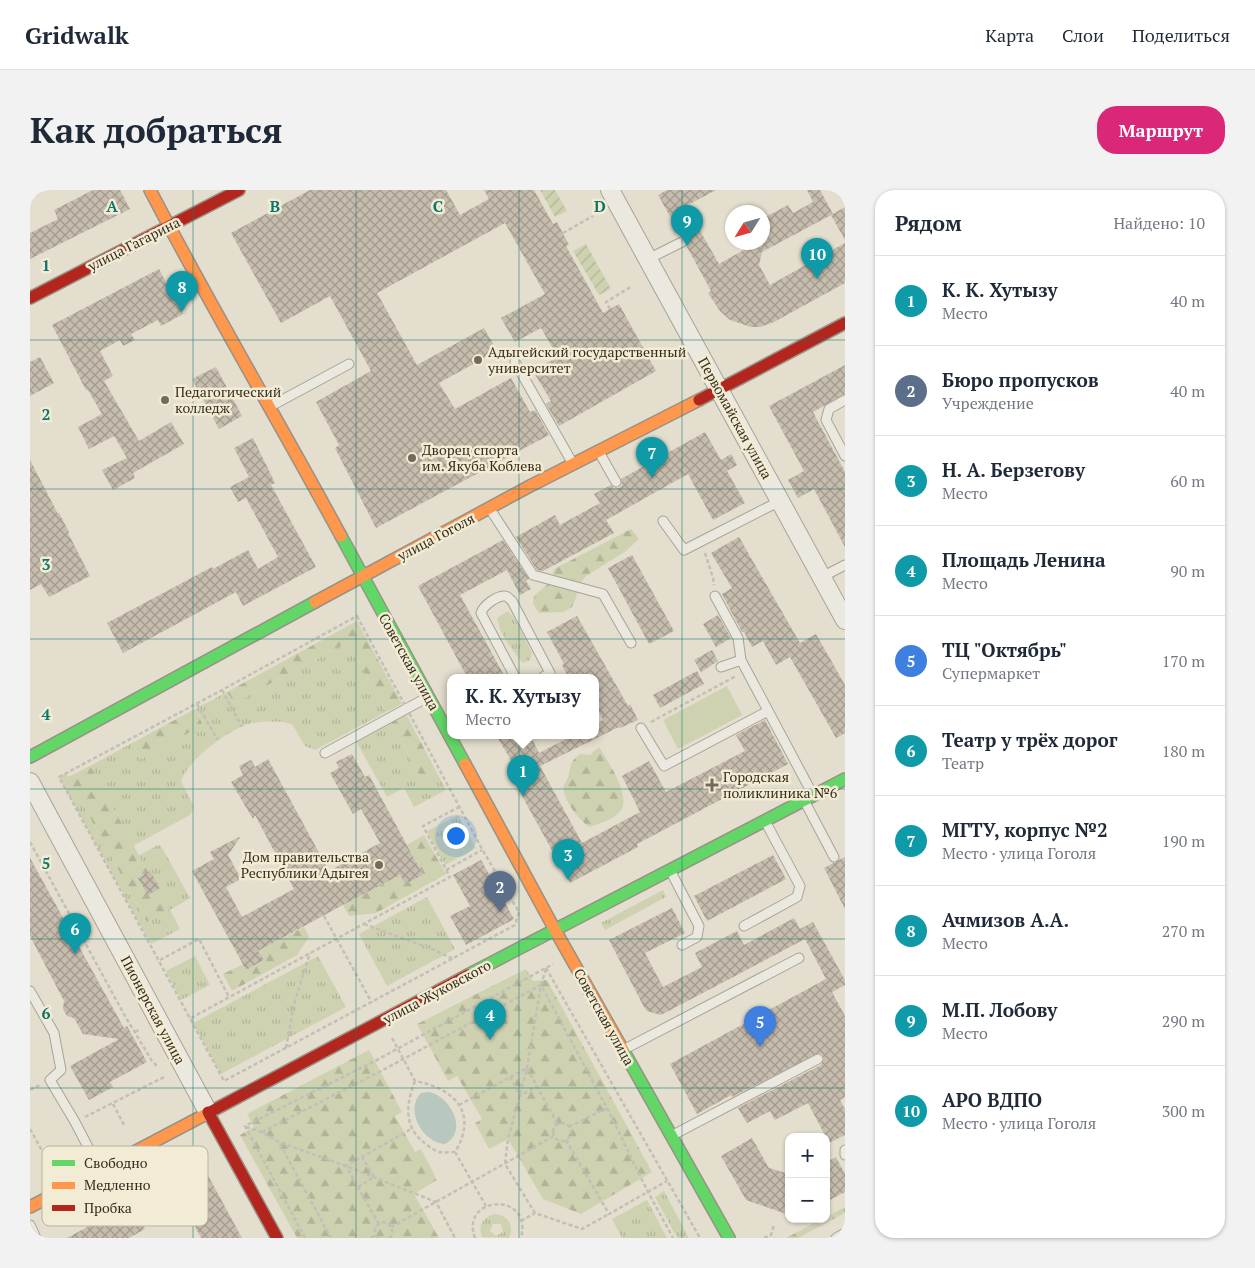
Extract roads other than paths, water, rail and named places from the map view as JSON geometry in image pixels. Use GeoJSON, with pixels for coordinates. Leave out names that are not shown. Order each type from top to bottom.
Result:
{"type":"FeatureCollection","features":[{"type":"Feature","properties":{"kind":"main road","name":"Советская улица"},"geometry":{"type":"LineString","coordinates":[[150,190],[428,696],[447,726]]}},
{"type":"Feature","properties":{"kind":"main road","name":"улица Гагарина"},"geometry":{"type":"LineString","coordinates":[[30,298],[239,190]]}},
{"type":"Feature","properties":{"kind":"main road","name":"улица Гоголя"},"geometry":{"type":"LineString","coordinates":[[30,757],[362,576],[845,323]]}},
{"type":"Feature","properties":{"kind":"main road","name":"Советская улица"},"geometry":{"type":"LineString","coordinates":[[454,739],[555,930],[729,1238]]}},
{"type":"Feature","properties":{"kind":"main road","name":"улица Жуковского"},"geometry":{"type":"LineString","coordinates":[[145,1146],[845,779]]}},
{"type":"Feature","properties":{"kind":"main road","name":"Пионерская улица"},"geometry":{"type":"LineString","coordinates":[[208,1112],[277,1238]]}},
{"type":"Feature","properties":{"kind":"main road","name":"улица Жуковского"},"geometry":{"type":"LineString","coordinates":[[30,1207],[42,1201]]}},
{"type":"Feature","properties":{"kind":"street","name":"Первомайская улица"},"geometry":{"type":"LineString","coordinates":[[610,190],[845,620]]}},
{"type":"Feature","properties":{"kind":"street","name":"Пионерская улица"},"geometry":{"type":"LineString","coordinates":[[30,782],[208,1112]]}},
{"type":"Feature","properties":{"kind":"lane"},"geometry":{"type":"LineString","coordinates":[[648,260],[684,241]]}},
{"type":"Feature","properties":{"kind":"lane"},"geometry":{"type":"LineString","coordinates":[[515,362],[573,464]]}},
{"type":"Feature","properties":{"kind":"lane"},"geometry":{"type":"LineString","coordinates":[[270,406],[349,364]]}},
{"type":"Feature","properties":{"kind":"lane"},"geometry":{"type":"LineString","coordinates":[[845,400],[829,409],[826,420],[845,456]]}},
{"type":"Feature","properties":{"kind":"lane"},"geometry":{"type":"LineString","coordinates":[[598,452],[616,482]]}},
{"type":"Feature","properties":{"kind":"lane"},"geometry":{"type":"LineString","coordinates":[[663,520],[684,550],[780,501]]}},
{"type":"Feature","properties":{"kind":"lane"},"geometry":{"type":"LineString","coordinates":[[490,508],[533,575],[603,594],[631,643]]}},
{"type":"Feature","properties":{"kind":"lane"},"geometry":{"type":"LineString","coordinates":[[822,577],[845,565]]}},
{"type":"Feature","properties":{"kind":"lane"},"geometry":{"type":"LineString","coordinates":[[513,674],[481,613],[485,605],[502,596],[512,601],[548,674]]}},
{"type":"Feature","properties":{"kind":"lane"},"geometry":{"type":"LineString","coordinates":[[715,596],[738,638],[741,660],[768,711],[834,857]]}},
{"type":"Feature","properties":{"kind":"lane"},"geometry":{"type":"LineString","coordinates":[[722,668],[741,660]]}},
{"type":"Feature","properties":{"kind":"lane"},"geometry":{"type":"LineString","coordinates":[[324,753],[428,696]]}},
{"type":"Feature","properties":{"kind":"lane"},"geometry":{"type":"LineString","coordinates":[[641,728],[664,766],[768,711]]}},
{"type":"Feature","properties":{"kind":"lane"},"geometry":{"type":"LineString","coordinates":[[744,926],[797,897],[800,886],[764,820]]}},
{"type":"Feature","properties":{"kind":"lane"},"geometry":{"type":"LineString","coordinates":[[670,870],[699,926],[697,937],[682,945]]}},
{"type":"Feature","properties":{"kind":"lane"},"geometry":{"type":"LineString","coordinates":[[622,1050],[799,958]]}},
{"type":"Feature","properties":{"kind":"lane"},"geometry":{"type":"LineString","coordinates":[[30,991],[54,1033],[62,1070],[50,1080],[88,1146]]}},
{"type":"Feature","properties":{"kind":"lane"},"geometry":{"type":"LineString","coordinates":[[671,1136],[818,1059]]}},
{"type":"Feature","properties":{"kind":"lane"},"geometry":{"type":"LineString","coordinates":[[845,1150],[845,1155]]}},
{"type":"Feature","properties":{"kind":"lane"},"geometry":{"type":"LineString","coordinates":[[30,1225],[36,1238]]}},
{"type":"Feature","properties":{"kind":"lane"},"geometry":{"type":"LineString","coordinates":[[836,1238],[845,1233]]}},
{"type":"Feature","properties":{"kind":"place","name":"М.П. Лобову"},"geometry":{"type":"Point","coordinates":[687,246]}},
{"type":"Feature","properties":{"kind":"place","name":"АРО ВДПО"},"geometry":{"type":"Point","coordinates":[817,279]}},
{"type":"Feature","properties":{"kind":"place","name":"Ачмизов А.А."},"geometry":{"type":"Point","coordinates":[182,312]}},
{"type":"Feature","properties":{"kind":"place","name":"Адыгейский государственный университет"},"geometry":{"type":"Point","coordinates":[478,360]}},
{"type":"Feature","properties":{"kind":"place","name":"Педагогический колледж"},"geometry":{"type":"Point","coordinates":[165,400]}},
{"type":"Feature","properties":{"kind":"place","name":"Дворец спорта им. Якуба Коблева"},"geometry":{"type":"Point","coordinates":[412,458]}},
{"type":"Feature","properties":{"kind":"place","name":"МГТУ, корпус №2"},"geometry":{"type":"Point","coordinates":[652,478]}},
{"type":"Feature","properties":{"kind":"place","name":"Городская поликлиника №6"},"geometry":{"type":"Point","coordinates":[712,785]}},
{"type":"Feature","properties":{"kind":"place","name":"К. К. Хутызу"},"geometry":{"type":"Point","coordinates":[523,796]}},
{"type":"Feature","properties":{"kind":"place","name":"Дом правительства Республики Адыгея"},"geometry":{"type":"Point","coordinates":[379,865]}},
{"type":"Feature","properties":{"kind":"place","name":"Н. А. Берзегову"},"geometry":{"type":"Point","coordinates":[568,880]}},
{"type":"Feature","properties":{"kind":"place","name":"Бюро пропусков"},"geometry":{"type":"Point","coordinates":[500,912]}},
{"type":"Feature","properties":{"kind":"place","name":"Театр у трёх дорог"},"geometry":{"type":"Point","coordinates":[75,954]}},
{"type":"Feature","properties":{"kind":"place","name":"Площадь Ленина"},"geometry":{"type":"Point","coordinates":[490,1040]}},
{"type":"Feature","properties":{"kind":"place","name":"ТЦ \"Октябрь\""},"geometry":{"type":"Point","coordinates":[760,1047]}}]}
